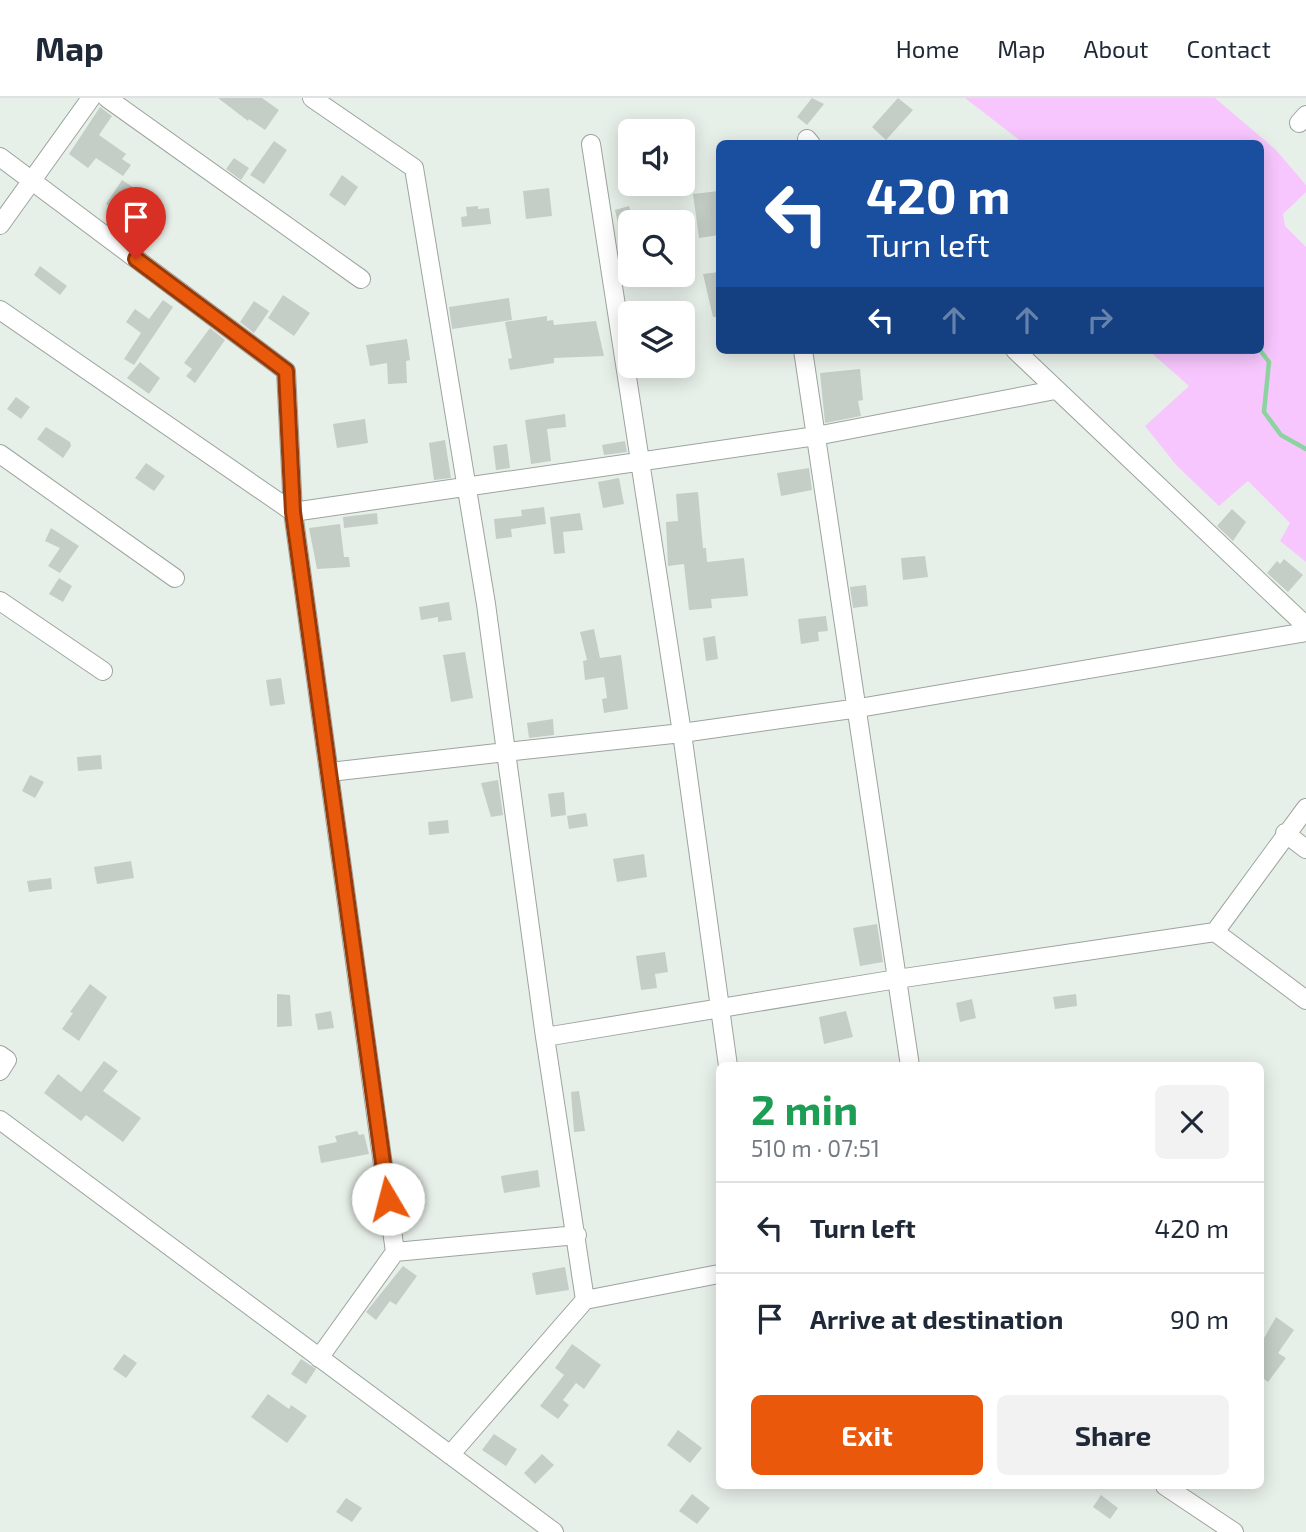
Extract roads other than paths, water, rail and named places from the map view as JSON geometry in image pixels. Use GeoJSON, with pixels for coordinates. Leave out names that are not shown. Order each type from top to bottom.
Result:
{"type":"FeatureCollection","features":[{"type":"Feature","properties":{"kind":"street"},"geometry":{"type":"LineString","coordinates":[[0,225],[91,98]]}},
{"type":"Feature","properties":{"kind":"street"},"geometry":{"type":"LineString","coordinates":[[107,98],[361,279]]}},
{"type":"Feature","properties":{"kind":"street"},"geometry":{"type":"LineString","coordinates":[[313,98],[414,168],[466,485],[585,1300]]}},
{"type":"Feature","properties":{"kind":"street"},"geometry":{"type":"LineString","coordinates":[[591,144],[682,733],[726,1062]]}},
{"type":"Feature","properties":{"kind":"street"},"geometry":{"type":"LineString","coordinates":[[0,157],[286,371],[293,512],[395,1252],[319,1357]]}},
{"type":"Feature","properties":{"kind":"street"},"geometry":{"type":"LineString","coordinates":[[0,310],[293,512],[816,436],[1055,390]]}},
{"type":"Feature","properties":{"kind":"street"},"geometry":{"type":"LineString","coordinates":[[804,354],[859,708],[909,1062]]}},
{"type":"Feature","properties":{"kind":"street"},"geometry":{"type":"LineString","coordinates":[[1019,354],[1306,626]]}},
{"type":"Feature","properties":{"kind":"street"},"geometry":{"type":"LineString","coordinates":[[0,454],[175,578]]}},
{"type":"Feature","properties":{"kind":"street"},"geometry":{"type":"LineString","coordinates":[[0,601],[103,671]]}},
{"type":"Feature","properties":{"kind":"street"},"geometry":{"type":"LineString","coordinates":[[330,772],[682,733],[859,708],[1306,632]]}},
{"type":"Feature","properties":{"kind":"street"},"geometry":{"type":"LineString","coordinates":[[1215,932],[1285,833],[1306,808]]}},
{"type":"Feature","properties":{"kind":"street"},"geometry":{"type":"LineString","coordinates":[[1285,833],[1306,849]]}},
{"type":"Feature","properties":{"kind":"street"},"geometry":{"type":"LineString","coordinates":[[545,1037],[897,979],[1215,932],[1306,1000]]}},
{"type":"Feature","properties":{"kind":"street"},"geometry":{"type":"LineString","coordinates":[[0,1055],[7,1060],[0,1071]]}},
{"type":"Feature","properties":{"kind":"street"},"geometry":{"type":"LineString","coordinates":[[0,1120],[554,1532]]}},
{"type":"Feature","properties":{"kind":"street"},"geometry":{"type":"LineString","coordinates":[[395,1252],[576,1235]]}},
{"type":"Feature","properties":{"kind":"street"},"geometry":{"type":"LineString","coordinates":[[450,1455],[585,1300],[716,1275]]}},
{"type":"Feature","properties":{"kind":"street"},"geometry":{"type":"LineString","coordinates":[[1170,1489],[1234,1532]]}},
{"type":"Feature","properties":{"kind":"waterway"},"geometry":{"type":"LineString","coordinates":[[1263,354],[1269,362],[1264,412],[1281,435],[1306,449]]}}]}
